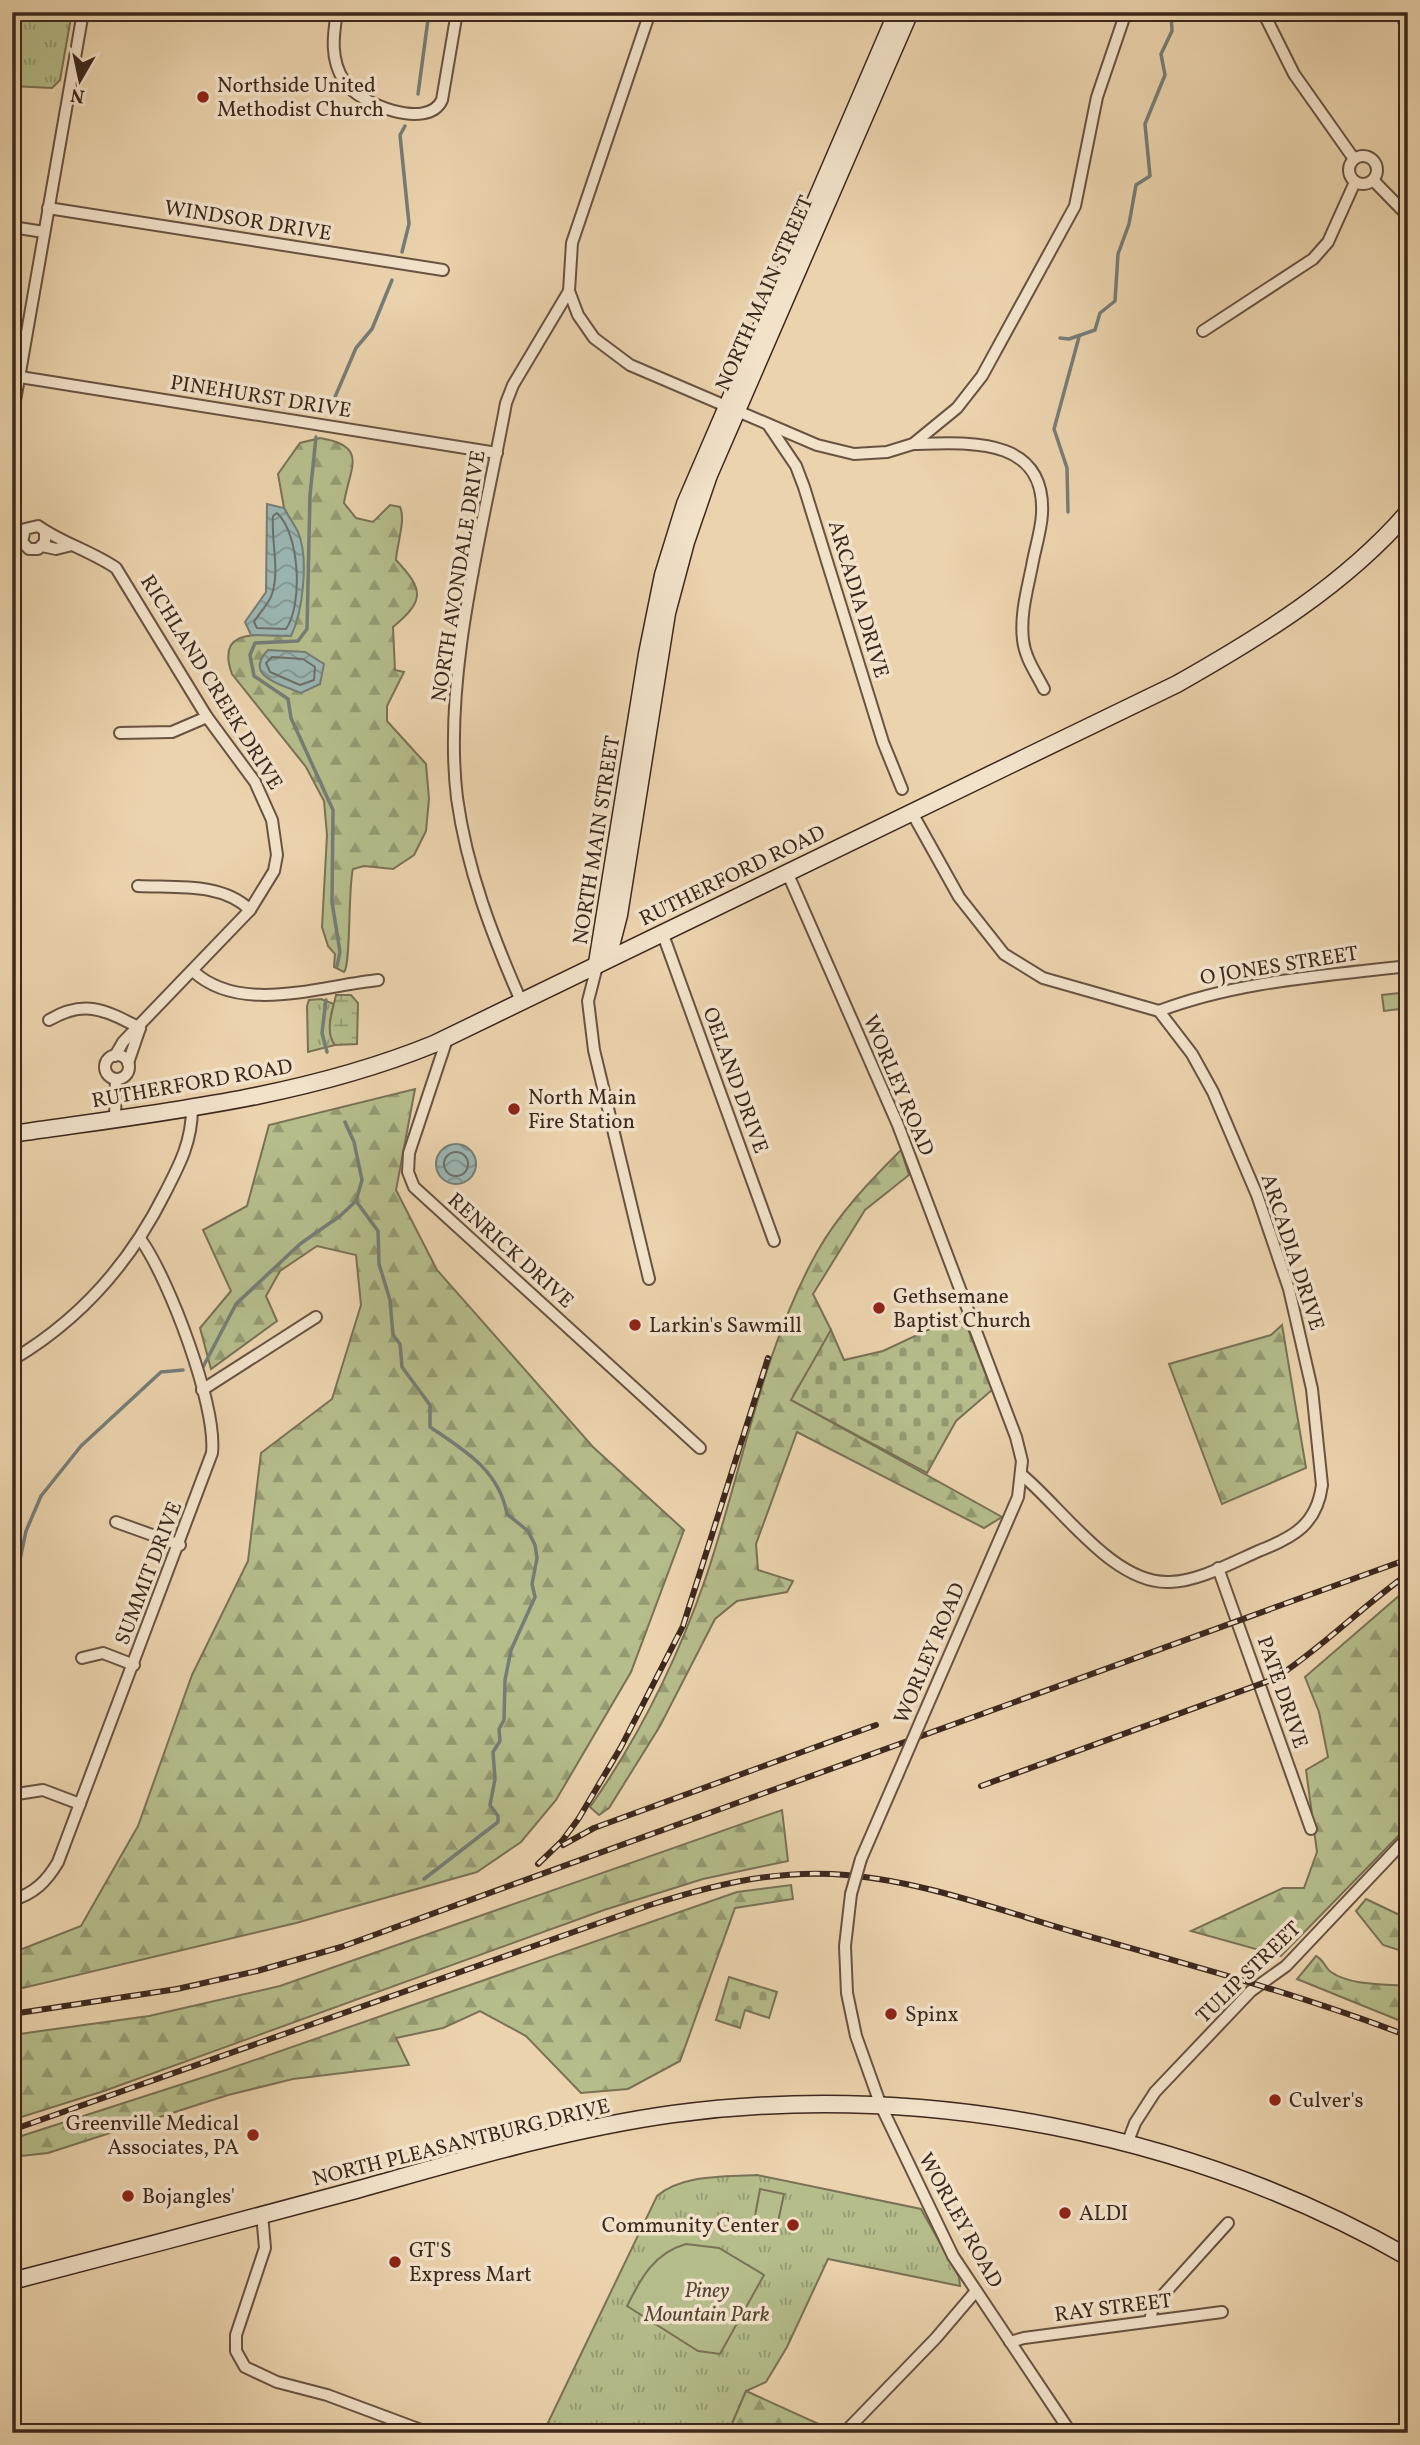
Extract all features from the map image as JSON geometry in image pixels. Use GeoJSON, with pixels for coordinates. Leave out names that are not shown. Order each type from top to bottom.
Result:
{"type":"FeatureCollection","features":[{"type":"Feature","properties":{"kind":"street"},"geometry":{"type":"LineString","coordinates":[[12,418],[83,12]]}},
{"type":"Feature","properties":{"kind":"street"},"geometry":{"type":"LineString","coordinates":[[337,12],[335,59],[349,89],[382,108],[425,114],[439,107],[442,100],[457,12]]}},
{"type":"Feature","properties":{"kind":"street"},"geometry":{"type":"LineString","coordinates":[[650,12],[575,231],[569,291],[585,327],[615,357],[730,410],[834,451],[854,454],[887,452],[914,444],[965,442],[998,447],[1020,459],[1035,479],[1042,515],[1022,621],[1027,656],[1044,689]]}},
{"type":"Feature","properties":{"kind":"street","name":"NORTH MAIN STREET"},"geometry":{"type":"LineString","coordinates":[[597,966],[612,942],[618,915],[653,655],[686,542],[730,410],[865,100],[897,12]]}},
{"type":"Feature","properties":{"kind":"street","name":"NORTH MAIN STREET"},"geometry":{"type":"LineString","coordinates":[[865,100],[910,12]]}},
{"type":"Feature","properties":{"kind":"street"},"geometry":{"type":"LineString","coordinates":[[914,444],[957,408],[982,376],[1061,236],[1082,180],[1097,97],[1126,12]]}},
{"type":"Feature","properties":{"kind":"street"},"geometry":{"type":"LineString","coordinates":[[1263,12],[1294,74],[1354,159]]}},
{"type":"Feature","properties":{"kind":"street"},"geometry":{"type":"LineString","coordinates":[[1354,159],[1368,157],[1375,163],[1377,172],[1373,180],[1365,184],[1355,182]]}},
{"type":"Feature","properties":{"kind":"street"},"geometry":{"type":"LineString","coordinates":[[1203,331],[1313,259],[1328,242],[1355,182],[1349,169],[1354,159]]}},
{"type":"Feature","properties":{"kind":"street"},"geometry":{"type":"LineString","coordinates":[[1373,180],[1408,216]]}},
{"type":"Feature","properties":{"kind":"street","name":"WINDSOR DRIVE"},"geometry":{"type":"LineString","coordinates":[[48,208],[443,270]]}},
{"type":"Feature","properties":{"kind":"street"},"geometry":{"type":"LineString","coordinates":[[12,227],[44,232]]}},
{"type":"Feature","properties":{"kind":"street","name":"NORTH AVONDALE DRIVE"},"geometry":{"type":"LineString","coordinates":[[521,1001],[495,942],[472,872],[457,797],[454,758],[455,703],[463,638],[497,453],[513,385],[569,291]]}},
{"type":"Feature","properties":{"kind":"street","name":"PINEHURST DRIVE"},"geometry":{"type":"LineString","coordinates":[[20,377],[497,453]]}},
{"type":"Feature","properties":{"kind":"street","name":"ARCADIA DRIVE"},"geometry":{"type":"LineString","coordinates":[[769,426],[796,466],[804,487],[883,743],[902,789]]}},
{"type":"Feature","properties":{"kind":"street","name":"RUTHERFORD ROAD"},"geometry":{"type":"LineString","coordinates":[[12,1134],[254,1097],[333,1078],[407,1055],[597,966],[662,932],[1177,684],[1251,641],[1339,577],[1408,512]]}},
{"type":"Feature","properties":{"kind":"street","name":"RICHLAND CREEK DRIVE"},"geometry":{"type":"LineString","coordinates":[[12,528],[38,526],[45,532],[95,554],[116,568],[207,717],[255,782],[267,803],[276,837],[274,871],[250,910],[140,1028],[123,1042],[115,1056]]}},
{"type":"Feature","properties":{"kind":"street","name":"RICHLAND CREEK DRIVE"},"geometry":{"type":"LineString","coordinates":[[25,529],[17,541],[29,549],[42,546],[55,549],[72,545]]}},
{"type":"Feature","properties":{"kind":"street"},"geometry":{"type":"LineString","coordinates":[[42,546],[45,532]]}},
{"type":"Feature","properties":{"kind":"street"},"geometry":{"type":"LineString","coordinates":[[120,733],[172,732],[207,717]]}},
{"type":"Feature","properties":{"kind":"street"},"geometry":{"type":"LineString","coordinates":[[911,811],[959,897],[1004,954],[1043,978],[1159,1011]]}},
{"type":"Feature","properties":{"kind":"street","name":"WORLEY ROAD"},"geometry":{"type":"LineString","coordinates":[[787,872],[901,1132],[1016,1437],[1022,1475],[1018,1497],[861,1859],[851,1894],[845,1946],[847,1993],[856,2036],[881,2106],[938,2228],[976,2291],[1071,2433]]}},
{"type":"Feature","properties":{"kind":"street"},"geometry":{"type":"LineString","coordinates":[[138,886],[212,890],[240,901],[250,910]]}},
{"type":"Feature","properties":{"kind":"street","name":"OELAND DRIVE"},"geometry":{"type":"LineString","coordinates":[[662,932],[774,1241]]}},
{"type":"Feature","properties":{"kind":"street"},"geometry":{"type":"LineString","coordinates":[[597,966],[589,1000],[594,1050],[649,1279]]}},
{"type":"Feature","properties":{"kind":"street","name":"O JONES STREET"},"geometry":{"type":"LineString","coordinates":[[1159,1011],[1197,996],[1239,988],[1408,966]]}},
{"type":"Feature","properties":{"kind":"street"},"geometry":{"type":"LineString","coordinates":[[193,971],[221,990],[253,995],[378,980]]}},
{"type":"Feature","properties":{"kind":"street"},"geometry":{"type":"LineString","coordinates":[[50,1020],[68,1009],[82,1007],[109,1013],[140,1028]]}},
{"type":"Feature","properties":{"kind":"street","name":"ARCADIA DRIVE"},"geometry":{"type":"LineString","coordinates":[[1022,1475],[1104,1554],[1146,1578],[1170,1582],[1217,1568],[1289,1538],[1309,1522],[1320,1499],[1321,1464],[1312,1389],[1302,1340],[1261,1208],[1204,1075],[1159,1011]]}},
{"type":"Feature","properties":{"kind":"street","name":"RICHLAND CREEK DRIVE"},"geometry":{"type":"LineString","coordinates":[[116,1079],[127,1074],[140,1028]]}},
{"type":"Feature","properties":{"kind":"street","name":"RENRICK DRIVE"},"geometry":{"type":"LineString","coordinates":[[448,1036],[409,1153],[408,1172],[414,1187],[700,1448]]}},
{"type":"Feature","properties":{"kind":"street"},"geometry":{"type":"LineString","coordinates":[[116,1119],[116,1079],[107,1073],[106,1066],[115,1056],[124,1058],[128,1063]]}},
{"type":"Feature","properties":{"kind":"street"},"geometry":{"type":"LineString","coordinates":[[12,1360],[56,1332],[78,1312],[141,1240],[183,1158],[192,1133],[192,1108]]}},
{"type":"Feature","properties":{"kind":"street","name":"SUMMIT DRIVE"},"geometry":{"type":"LineString","coordinates":[[12,1900],[27,1895],[49,1877],[134,1665],[212,1453],[214,1441],[202,1390],[168,1286],[141,1240]]}},
{"type":"Feature","properties":{"kind":"street"},"geometry":{"type":"LineString","coordinates":[[202,1390],[316,1317]]}},
{"type":"Feature","properties":{"kind":"street"},"geometry":{"type":"LineString","coordinates":[[116,1522],[180,1545]]}},
{"type":"Feature","properties":{"kind":"street","name":"PATE DRIVE"},"geometry":{"type":"LineString","coordinates":[[1217,1568],[1311,1829]]}},
{"type":"Feature","properties":{"kind":"street"},"geometry":{"type":"LineString","coordinates":[[82,1658],[103,1653],[134,1665]]}},
{"type":"Feature","properties":{"kind":"street"},"geometry":{"type":"LineString","coordinates":[[17,1794],[43,1790],[80,1804]]}},
{"type":"Feature","properties":{"kind":"street","name":"TULIP STREET"},"geometry":{"type":"LineString","coordinates":[[1127,2144],[1135,2123],[1155,2092],[1251,1991],[1272,1973],[1286,1966],[1408,1836]]}},
{"type":"Feature","properties":{"kind":"street","name":"NORTH PLEASANTBURG DRIVE"},"geometry":{"type":"LineString","coordinates":[[12,2281],[505,2149],[607,2125],[731,2108],[881,2106],[970,2113],[1127,2144],[1257,2186],[1363,2231],[1408,2257]]}},
{"type":"Feature","properties":{"kind":"street"},"geometry":{"type":"LineString","coordinates":[[261,2214],[265,2248],[236,2335],[237,2355],[245,2367],[277,2382],[327,2395],[429,2433]]}},
{"type":"Feature","properties":{"kind":"street"},"geometry":{"type":"LineString","coordinates":[[1150,2321],[1153,2306],[1228,2223]]}},
{"type":"Feature","properties":{"kind":"street"},"geometry":{"type":"LineString","coordinates":[[844,2433],[936,2338],[976,2291]]}},
{"type":"Feature","properties":{"kind":"street","name":"RAY STREET"},"geometry":{"type":"LineString","coordinates":[[1010,2343],[1024,2338],[1222,2312]]}},
{"type":"Feature","properties":{"kind":"green space"},"geometry":{"type":"Polygon","coordinates":[[[12,12],[72,12],[60,80],[52,88],[12,86],[12,12]]]}},
{"type":"Feature","properties":{"kind":"green space"},"geometry":{"type":"Polygon","coordinates":[[[320,438],[336,442],[351,453],[352,470],[344,503],[356,518],[373,522],[390,505],[400,507],[402,512],[396,560],[412,579],[417,594],[411,609],[393,627],[395,670],[404,672],[387,706],[387,721],[426,764],[429,799],[426,831],[414,855],[393,869],[364,866],[353,869],[348,956],[344,972],[334,967],[335,954],[328,946],[322,927],[327,835],[324,801],[306,767],[232,674],[228,659],[230,648],[235,641],[243,637],[291,636],[298,533],[284,508],[278,474],[300,443],[320,438]]]}},
{"type":"Feature","properties":{"kind":"green space"},"geometry":{"type":"Polygon","coordinates":[[[1408,992],[1408,1008],[1384,1011],[1382,995],[1408,992]]]}},
{"type":"Feature","properties":{"kind":"green space"},"geometry":{"type":"Polygon","coordinates":[[[336,995],[351,995],[358,1003],[357,1044],[335,1045],[332,1039],[330,1020],[336,995]]]}},
{"type":"Feature","properties":{"kind":"green space"},"geometry":{"type":"Polygon","coordinates":[[[321,999],[334,1004],[330,1031],[335,1045],[308,1052],[307,1006],[309,1000],[321,999]]]}},
{"type":"Feature","properties":{"kind":"green space"},"geometry":{"type":"Polygon","coordinates":[[[415,1089],[396,1190],[437,1270],[593,1447],[684,1530],[631,1672],[556,1800],[521,1842],[477,1872],[296,1923],[23,1988],[12,1979],[12,1953],[81,1926],[138,1826],[192,1675],[248,1561],[261,1453],[332,1399],[361,1305],[356,1255],[317,1246],[280,1271],[266,1296],[277,1321],[211,1369],[200,1328],[231,1291],[203,1230],[247,1206],[269,1125],[415,1089]]]}},
{"type":"Feature","properties":{"kind":"green space"},"geometry":{"type":"Polygon","coordinates":[[[901,1150],[909,1175],[865,1210],[813,1294],[831,1330],[792,1400],[1002,1517],[984,1528],[797,1432],[756,1544],[758,1570],[793,1581],[787,1592],[737,1601],[715,1619],[660,1726],[609,1808],[599,1815],[590,1807],[641,1725],[670,1667],[695,1607],[719,1536],[767,1370],[798,1290],[835,1224],[901,1150]]]}},
{"type":"Feature","properties":{"kind":"green space"},"geometry":{"type":"Polygon","coordinates":[[[962,1314],[992,1390],[956,1421],[927,1473],[791,1400],[831,1330],[844,1360],[883,1351],[962,1314]]]}},
{"type":"Feature","properties":{"kind":"green space"},"geometry":{"type":"Polygon","coordinates":[[[1282,1325],[1306,1468],[1222,1504],[1169,1364],[1271,1335],[1282,1325]]]}},
{"type":"Feature","properties":{"kind":"green space"},"geometry":{"type":"Polygon","coordinates":[[[1408,1588],[1408,1826],[1281,1956],[1191,1931],[1283,1888],[1304,1888],[1317,1852],[1306,1770],[1328,1757],[1319,1712],[1305,1677],[1408,1588]]]}},
{"type":"Feature","properties":{"kind":"green space"},"geometry":{"type":"Polygon","coordinates":[[[782,1810],[788,1861],[703,1879],[604,1910],[104,2091],[12,2120],[12,2035],[149,2016],[280,1986],[782,1810]]]}},
{"type":"Feature","properties":{"kind":"green space"},"geometry":{"type":"Polygon","coordinates":[[[791,1885],[793,1899],[735,1908],[680,2061],[628,2089],[581,2093],[526,2036],[480,2011],[443,2028],[396,2038],[409,2065],[293,2079],[228,2095],[48,2153],[12,2157],[12,2139],[226,2070],[737,1892],[791,1885]]]}},
{"type":"Feature","properties":{"kind":"green space"},"geometry":{"type":"Polygon","coordinates":[[[1366,1899],[1408,1919],[1408,1953],[1383,1945],[1356,1911],[1366,1899]]]}},
{"type":"Feature","properties":{"kind":"green space"},"geometry":{"type":"Polygon","coordinates":[[[1316,1956],[1331,1972],[1348,1980],[1408,1986],[1408,2024],[1297,1979],[1316,1956]]]}},
{"type":"Feature","properties":{"kind":"green space"},"geometry":{"type":"Polygon","coordinates":[[[729,1977],[777,1992],[769,2018],[745,2010],[740,2028],[716,2020],[729,1977]]]}},
{"type":"Feature","properties":{"kind":"green space","name":"Piney Mountain Park"},"geometry":{"type":"Polygon","coordinates":[[[757,2175],[921,2209],[959,2277],[960,2286],[828,2259],[787,2347],[766,2382],[746,2391],[728,2433],[543,2433],[657,2196],[691,2180],[757,2175]]]}},
{"type":"Feature","properties":{"kind":"green space"},"geometry":{"type":"Polygon","coordinates":[[[760,2189],[784,2194],[776,2231],[753,2227],[760,2189]]]}},
{"type":"Feature","properties":{"kind":"green space"},"geometry":{"type":"Polygon","coordinates":[[[686,2244],[719,2248],[764,2275],[720,2354],[698,2351],[627,2306],[643,2276],[657,2260],[686,2244]]]}},
{"type":"Feature","properties":{"kind":"green space"},"geometry":{"type":"Polygon","coordinates":[[[746,2391],[834,2431],[728,2433],[746,2391]]]}},
{"type":"Feature","properties":{"kind":"water"},"geometry":{"type":"Polygon","coordinates":[[[267,504],[284,508],[298,532],[301,543],[303,584],[299,613],[291,636],[251,635],[245,622],[266,592],[267,504]]]}},
{"type":"Feature","properties":{"kind":"water"},"geometry":{"type":"Polygon","coordinates":[[[268,650],[305,652],[324,664],[320,684],[301,693],[267,678],[260,666],[261,659],[268,650]]]}},
{"type":"Feature","properties":{"kind":"water"},"geometry":{"type":"Polygon","coordinates":[[[456,1144],[470,1150],[476,1164],[470,1178],[456,1184],[442,1178],[436,1164],[442,1150],[456,1144]]]}},
{"type":"Feature","properties":{"kind":"waterway"},"geometry":{"type":"LineString","coordinates":[[418,94],[429,12]]}},
{"type":"Feature","properties":{"kind":"waterway"},"geometry":{"type":"LineString","coordinates":[[1060,338],[1069,339],[1095,330],[1100,313],[1115,301],[1118,254],[1129,224],[1136,185],[1150,176],[1145,124],[1165,75],[1161,54],[1172,31],[1171,12]]}},
{"type":"Feature","properties":{"kind":"waterway"},"geometry":{"type":"LineString","coordinates":[[1399,12],[1399,23],[1408,36]]}},
{"type":"Feature","properties":{"kind":"waterway"},"geometry":{"type":"LineString","coordinates":[[402,252],[409,224],[400,135],[405,126]]}},
{"type":"Feature","properties":{"kind":"waterway"},"geometry":{"type":"LineString","coordinates":[[332,404],[356,348],[372,329],[392,280]]}},
{"type":"Feature","properties":{"kind":"waterway"},"geometry":{"type":"LineString","coordinates":[[1068,512],[1067,468],[1054,429],[1079,337]]}},
{"type":"Feature","properties":{"kind":"waterway"},"geometry":{"type":"LineString","coordinates":[[316,437],[310,495],[307,629],[298,641],[255,643],[250,655],[254,676],[288,699],[291,718],[333,810],[332,902],[340,952],[337,966]]}},
{"type":"Feature","properties":{"kind":"waterway"},"geometry":{"type":"LineString","coordinates":[[326,1000],[322,1033],[327,1052]]}},
{"type":"Feature","properties":{"kind":"waterway"},"geometry":{"type":"LineString","coordinates":[[203,1367],[236,1304],[300,1244],[340,1216],[356,1201],[362,1180],[354,1142],[345,1122]]}},
{"type":"Feature","properties":{"kind":"waterway"},"geometry":{"type":"LineString","coordinates":[[356,1201],[378,1231],[379,1264],[390,1300],[393,1335],[400,1344],[402,1367],[430,1405],[430,1427],[467,1453],[488,1473],[503,1499],[507,1514],[528,1531],[535,1545],[537,1558],[532,1584],[535,1597],[511,1650],[505,1680],[504,1720],[499,1729],[500,1741],[493,1752],[495,1779],[490,1805],[498,1816],[498,1822],[424,1879]]}},
{"type":"Feature","properties":{"kind":"waterway"},"geometry":{"type":"LineString","coordinates":[[12,1598],[26,1531],[41,1496],[81,1446],[161,1372],[183,1370]]}},
{"type":"Feature","properties":{"kind":"railway"},"geometry":{"type":"LineString","coordinates":[[538,1864],[562,1841],[579,1818],[621,1747],[683,1626],[768,1358]]}},
{"type":"Feature","properties":{"kind":"railway"},"geometry":{"type":"LineString","coordinates":[[12,2014],[177,1989],[257,1971],[341,1947],[1408,1559]]}},
{"type":"Feature","properties":{"kind":"railway"},"geometry":{"type":"LineString","coordinates":[[981,1786],[1274,1679],[1408,1574]]}},
{"type":"Feature","properties":{"kind":"railway"},"geometry":{"type":"LineString","coordinates":[[563,1845],[594,1828],[876,1725]]}},
{"type":"Feature","properties":{"kind":"railway"},"geometry":{"type":"LineString","coordinates":[[12,2130],[650,1905],[717,1886],[785,1875],[832,1874],[924,1888],[1284,1993],[1408,2036]]}},
{"type":"Feature","properties":{"kind":"place","name":"Northside United Methodist Church"},"geometry":{"type":"Point","coordinates":[203,97]}},
{"type":"Feature","properties":{"kind":"place","name":"North Main Fire Station"},"geometry":{"type":"Point","coordinates":[514,1109]}},
{"type":"Feature","properties":{"kind":"place","name":"Gethsemane Baptist Church"},"geometry":{"type":"Point","coordinates":[879,1308]}},
{"type":"Feature","properties":{"kind":"place","name":"Larkin's Sawmill"},"geometry":{"type":"Point","coordinates":[635,1325]}},
{"type":"Feature","properties":{"kind":"place","name":"Spinx"},"geometry":{"type":"Point","coordinates":[891,2014]}},
{"type":"Feature","properties":{"kind":"place","name":"Culver's"},"geometry":{"type":"Point","coordinates":[1275,2100]}},
{"type":"Feature","properties":{"kind":"place","name":"Greenville Medical Associates, PA"},"geometry":{"type":"Point","coordinates":[253,2135]}},
{"type":"Feature","properties":{"kind":"place","name":"Bojangles'"},"geometry":{"type":"Point","coordinates":[128,2196]}},
{"type":"Feature","properties":{"kind":"place","name":"ALDI"},"geometry":{"type":"Point","coordinates":[1065,2213]}},
{"type":"Feature","properties":{"kind":"place","name":"Community Center"},"geometry":{"type":"Point","coordinates":[793,2225]}},
{"type":"Feature","properties":{"kind":"place","name":"GT'S Express Mart"},"geometry":{"type":"Point","coordinates":[395,2262]}}]}
